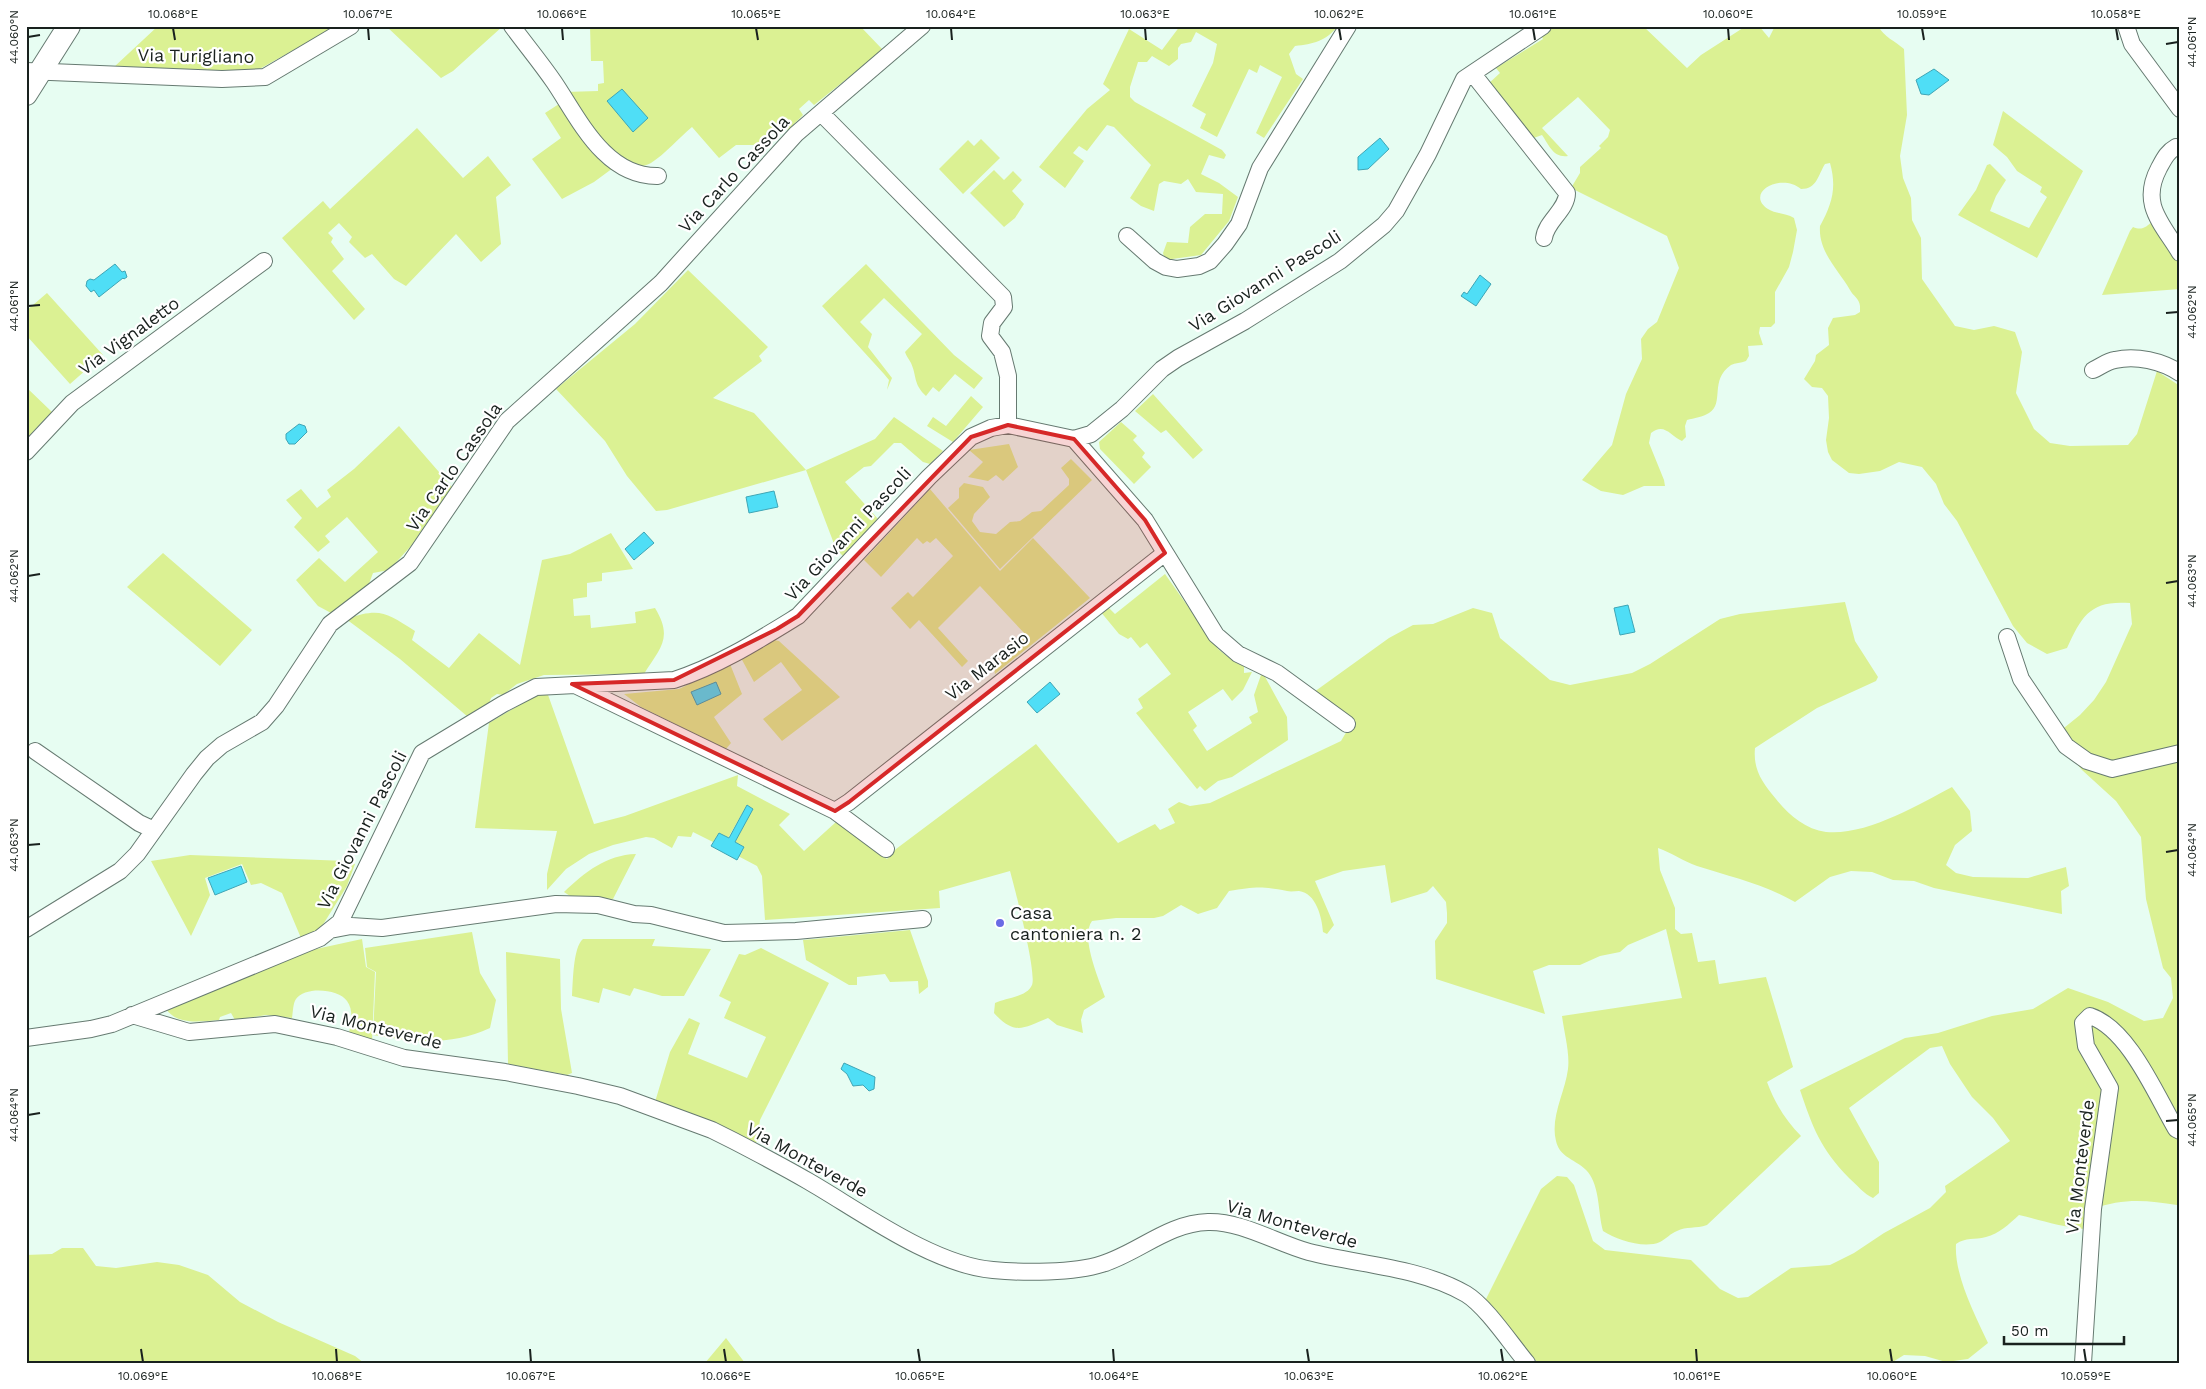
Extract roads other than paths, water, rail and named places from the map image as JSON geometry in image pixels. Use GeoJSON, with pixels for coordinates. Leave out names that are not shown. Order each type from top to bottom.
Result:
{"type":"FeatureCollection","features":[{"type":"Feature","properties":{"kind":"main road"},"geometry":{"type":"LineString","coordinates":[[26,94],[33,72],[69,26]]}},
{"type":"Feature","properties":{"kind":"street","name":"Via Turigliano"},"geometry":{"type":"LineString","coordinates":[[33,72],[222,79],[265,77],[351,26]]}},
{"type":"Feature","properties":{"kind":"street"},"geometry":{"type":"LineString","coordinates":[[512,26],[554,82],[584,130],[608,156],[628,170],[645,176],[658,176]]}},
{"type":"Feature","properties":{"kind":"street","name":"Via Carlo Cassola"},"geometry":{"type":"LineString","coordinates":[[26,929],[120,871],[137,854],[207,758],[222,745],[262,722],[276,706],[330,624],[410,564],[507,421],[661,283],[796,134],[922,26]]}},
{"type":"Feature","properties":{"kind":"street"},"geometry":{"type":"LineString","coordinates":[[1127,236],[1155,261],[1166,267],[1177,269],[1199,266],[1210,261],[1239,224],[1260,168],[1348,26]]}},
{"type":"Feature","properties":{"kind":"street","name":"Via Giovanni Pascoli"},"geometry":{"type":"LineString","coordinates":[[132,1015],[320,938],[340,922],[422,753],[520,694],[536,687],[674,680],[692,674],[777,629],[798,616],[929,477],[971,437],[991,428],[1008,425],[1074,439],[1091,434],[1122,409],[1162,370],[1178,358],[1245,320],[1340,261],[1384,224],[1396,211],[1424,162],[1464,80],[1542,26]]}},
{"type":"Feature","properties":{"kind":"street"},"geometry":{"type":"LineString","coordinates":[[2126,26],[2132,44],[2180,109]]}},
{"type":"Feature","properties":{"kind":"street"},"geometry":{"type":"LineString","coordinates":[[1473,74],[1567,193],[1567,199],[1548,225],[1544,238]]}},
{"type":"Feature","properties":{"kind":"street"},"geometry":{"type":"LineString","coordinates":[[821,113],[1003,297],[1004,307],[992,323],[990,336],[1002,352],[1008,376],[1008,425]]}},
{"type":"Feature","properties":{"kind":"street"},"geometry":{"type":"LineString","coordinates":[[2180,148],[2176,147],[2168,151],[2151,183],[2150,198],[2155,213],[2180,253]]}},
{"type":"Feature","properties":{"kind":"street","name":"Via Vignaletto"},"geometry":{"type":"LineString","coordinates":[[26,452],[72,403],[264,261]]}},
{"type":"Feature","properties":{"kind":"street"},"geometry":{"type":"LineString","coordinates":[[2093,370],[2114,360],[2133,359],[2163,363],[2180,373]]}},
{"type":"Feature","properties":{"kind":"street"},"geometry":{"type":"LineString","coordinates":[[1074,439],[1145,520],[1216,634],[1226,645],[1277,673],[1347,724]]}},
{"type":"Feature","properties":{"kind":"street","name":"Via Marasio"},"geometry":{"type":"LineString","coordinates":[[835,811],[849,802],[1165,554]]}},
{"type":"Feature","properties":{"kind":"street"},"geometry":{"type":"LineString","coordinates":[[2007,637],[2021,679],[2066,746],[2087,761],[2112,769],[2180,753]]}},
{"type":"Feature","properties":{"kind":"street"},"geometry":{"type":"LineString","coordinates":[[572,684],[835,811],[886,849]]}},
{"type":"Feature","properties":{"kind":"street"},"geometry":{"type":"LineString","coordinates":[[35,751],[139,823],[154,830]]}},
{"type":"Feature","properties":{"kind":"street","name":"Via Giovanni Pascoli"},"geometry":{"type":"LineString","coordinates":[[330,930],[351,926],[382,928],[556,904],[598,906],[634,914],[651,915],[724,933],[796,931],[923,919]]}},
{"type":"Feature","properties":{"kind":"street"},"geometry":{"type":"LineString","coordinates":[[26,1038],[91,1029],[112,1024],[132,1015]]}},
{"type":"Feature","properties":{"kind":"street","name":"Via Monteverde"},"geometry":{"type":"LineString","coordinates":[[132,1015],[189,1032],[262,1024],[295,1027],[337,1037],[404,1058],[505,1072],[620,1096],[719,1134],[903,1236],[943,1257],[968,1266],[993,1270],[1072,1270],[1104,1264],[1157,1236],[1181,1228],[1207,1222],[1227,1224],[1307,1252],[1418,1276],[1452,1288],[1477,1302],[1527,1363]]}},
{"type":"Feature","properties":{"kind":"street","name":"Via Monteverde"},"geometry":{"type":"LineString","coordinates":[[2083,1363],[2093,1208],[2110,1088],[2086,1046],[2083,1023],[2090,1016],[2099,1019],[2129,1047],[2176,1129],[2180,1130]]}},
{"type":"Feature","properties":{"kind":"water"},"geometry":{"type":"Polygon","coordinates":[[[1934,69],[1949,80],[1929,95],[1921,94],[1916,80],[1934,69]]]}},
{"type":"Feature","properties":{"kind":"water"},"geometry":{"type":"Polygon","coordinates":[[[622,89],[648,118],[633,132],[607,101],[622,89]]]}},
{"type":"Feature","properties":{"kind":"water"},"geometry":{"type":"Polygon","coordinates":[[[1380,138],[1389,149],[1368,169],[1358,170],[1358,157],[1380,138]]]}},
{"type":"Feature","properties":{"kind":"water"},"geometry":{"type":"Polygon","coordinates":[[[115,264],[122,272],[125,271],[127,277],[123,278],[99,297],[94,290],[91,292],[86,286],[87,281],[90,279],[94,280],[115,264]]]}},
{"type":"Feature","properties":{"kind":"water"},"geometry":{"type":"Polygon","coordinates":[[[1480,275],[1491,284],[1476,306],[1461,296],[1464,292],[1467,294],[1480,275]]]}},
{"type":"Feature","properties":{"kind":"water"},"geometry":{"type":"Polygon","coordinates":[[[299,424],[305,426],[307,432],[295,444],[289,444],[286,434],[299,424]]]}},
{"type":"Feature","properties":{"kind":"water"},"geometry":{"type":"Polygon","coordinates":[[[774,491],[778,507],[749,513],[746,497],[774,491]]]}},
{"type":"Feature","properties":{"kind":"water"},"geometry":{"type":"Polygon","coordinates":[[[644,532],[654,543],[634,560],[625,549],[644,532]]]}},
{"type":"Feature","properties":{"kind":"water"},"geometry":{"type":"Polygon","coordinates":[[[1628,605],[1635,632],[1620,635],[1614,608],[1628,605]]]}},
{"type":"Feature","properties":{"kind":"water"},"geometry":{"type":"Polygon","coordinates":[[[716,682],[721,694],[697,705],[691,692],[716,682]]]}},
{"type":"Feature","properties":{"kind":"water"},"geometry":{"type":"Polygon","coordinates":[[[1050,682],[1060,694],[1037,713],[1027,702],[1050,682]]]}},
{"type":"Feature","properties":{"kind":"water"},"geometry":{"type":"Polygon","coordinates":[[[747,805],[753,809],[735,842],[744,847],[737,860],[711,846],[719,833],[729,838],[747,805]]]}},
{"type":"Feature","properties":{"kind":"water"},"geometry":{"type":"Polygon","coordinates":[[[241,866],[247,882],[215,895],[208,878],[241,866]]]}},
{"type":"Feature","properties":{"kind":"water"},"geometry":{"type":"Polygon","coordinates":[[[844,1063],[875,1077],[874,1089],[869,1091],[863,1085],[853,1086],[847,1074],[841,1069],[844,1063]]]}},
{"type":"Feature","properties":{"kind":"place","name":"Casa cantoniera n. 2"},"geometry":{"type":"Point","coordinates":[1000,923]}}]}
